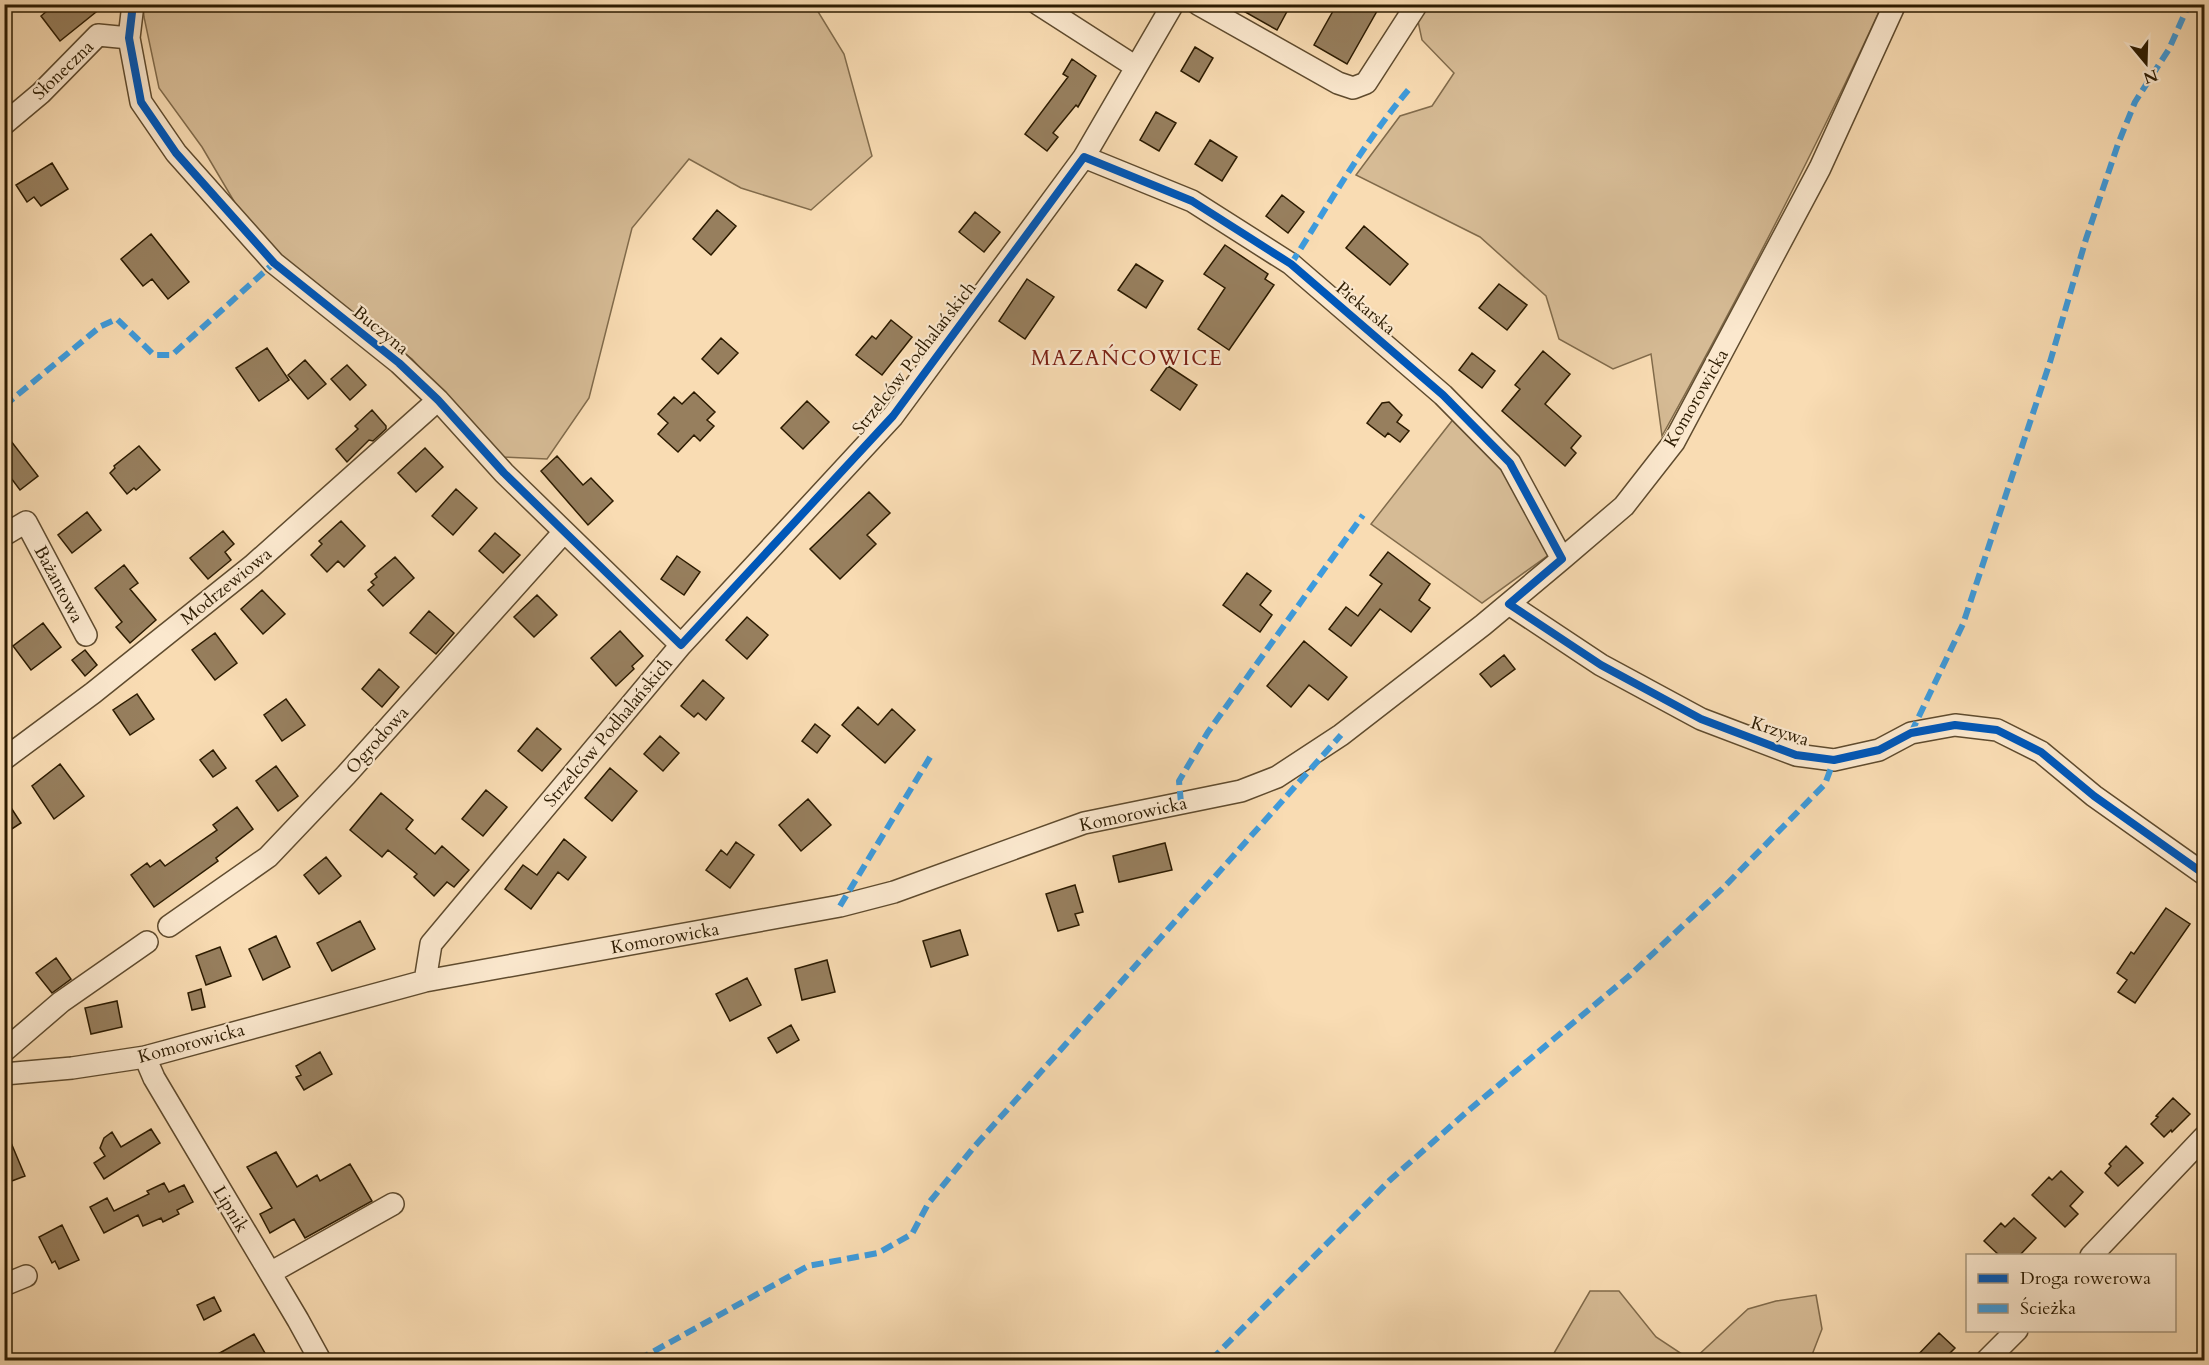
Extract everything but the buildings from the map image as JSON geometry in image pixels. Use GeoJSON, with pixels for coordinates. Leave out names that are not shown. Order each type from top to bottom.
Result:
{"type":"FeatureCollection","features":[{"type":"Feature","properties":{"kind":"street","name":"Buczyna"},"geometry":{"type":"LineString","coordinates":[[133,4],[129,39],[141,102],[176,153],[274,263],[399,363],[438,400],[504,473],[681,645]]}},
{"type":"Feature","properties":{"kind":"street"},"geometry":{"type":"LineString","coordinates":[[1038,4],[1136,67]]}},
{"type":"Feature","properties":{"kind":"street","name":"Strzelców Podhalańskich"},"geometry":{"type":"LineString","coordinates":[[425,981],[431,944],[681,645],[893,416],[1084,157],[1173,4]]}},
{"type":"Feature","properties":{"kind":"street"},"geometry":{"type":"LineString","coordinates":[[1198,4],[1338,83],[1353,88],[1366,83],[1417,4]]}},
{"type":"Feature","properties":{"kind":"street","name":"Komorowicka"},"geometry":{"type":"LineString","coordinates":[[4,1074],[72,1068],[145,1057],[425,981],[840,906],[894,892],[1084,823],[1241,791],[1277,777],[1341,735],[1509,604],[1624,506],[1674,442],[1820,168],[1895,4]]}},
{"type":"Feature","properties":{"kind":"street","name":"Słoneczna"},"geometry":{"type":"LineString","coordinates":[[4,124],[41,93],[98,35],[129,39]]}},
{"type":"Feature","properties":{"kind":"street","name":"Piekarska"},"geometry":{"type":"LineString","coordinates":[[1084,157],[1191,201],[1291,264],[1434,387],[1510,463],[1562,560]]}},
{"type":"Feature","properties":{"kind":"street","name":"Modrzewiowa"},"geometry":{"type":"LineString","coordinates":[[4,759],[93,693],[252,566],[438,400]]}},
{"type":"Feature","properties":{"kind":"street","name":"Bażantowa"},"geometry":{"type":"LineString","coordinates":[[4,535],[26,522],[86,635]]}},
{"type":"Feature","properties":{"kind":"street","name":"Ogrodowa"},"geometry":{"type":"LineString","coordinates":[[169,926],[268,857],[346,775],[564,532]]}},
{"type":"Feature","properties":{"kind":"street","name":"Krzywa"},"geometry":{"type":"LineString","coordinates":[[1509,604],[1601,665],[1701,719],[1796,755],[1834,760],[1879,750],[1911,733],[1955,724],[1997,730],[2042,752],[2094,796],[2205,874]]}},
{"type":"Feature","properties":{"kind":"street"},"geometry":{"type":"LineString","coordinates":[[4,1051],[61,1002],[147,942]]}},
{"type":"Feature","properties":{"kind":"street","name":"Lipnik"},"geometry":{"type":"LineString","coordinates":[[145,1057],[154,1078],[320,1360]]}},
{"type":"Feature","properties":{"kind":"street"},"geometry":{"type":"LineString","coordinates":[[2093,1254],[2205,1137]]}},
{"type":"Feature","properties":{"kind":"street"},"geometry":{"type":"LineString","coordinates":[[270,1273],[393,1204]]}},
{"type":"Feature","properties":{"kind":"street"},"geometry":{"type":"LineString","coordinates":[[4,1285],[26,1276]]}},
{"type":"Feature","properties":{"kind":"street"},"geometry":{"type":"LineString","coordinates":[[1987,1360],[2015,1332]]}},
{"type":"Feature","properties":{"kind":"shaded area"},"geometry":{"type":"Polygon","coordinates":[[[143,5],[814,5],[844,54],[872,156],[811,210],[741,188],[689,159],[632,228],[589,398],[547,459],[502,457],[412,359],[284,261],[248,225],[202,147],[159,88],[143,5]]]}},
{"type":"Feature","properties":{"kind":"shaded area"},"geometry":{"type":"Polygon","coordinates":[[[1422,5],[1882,5],[1776,222],[1662,436],[1651,354],[1613,369],[1559,339],[1546,296],[1480,237],[1356,175],[1400,116],[1432,106],[1454,73],[1422,40],[1416,12],[1422,5]]]}},
{"type":"Feature","properties":{"kind":"shaded area"},"geometry":{"type":"Polygon","coordinates":[[[1455,417],[1503,469],[1550,554],[1482,603],[1371,524],[1455,417]]]}},
{"type":"Feature","properties":{"kind":"shaded area"},"geometry":{"type":"Polygon","coordinates":[[[1590,1291],[1619,1291],[1656,1337],[1691,1360],[1550,1360],[1590,1291]]]}},
{"type":"Feature","properties":{"kind":"shaded area"},"geometry":{"type":"Polygon","coordinates":[[[1816,1295],[1822,1329],[1810,1360],[1693,1360],[1748,1309],[1776,1301],[1816,1295]]]}},
{"type":"Feature","properties":{"kind":"marked path"},"geometry":{"type":"LineString","coordinates":[[1911,733],[1963,624],[2050,362],[2086,239],[2118,144],[2135,102],[2169,49],[2189,4]]}},
{"type":"Feature","properties":{"kind":"marked path"},"geometry":{"type":"LineString","coordinates":[[1291,264],[1362,152],[1410,88]]}},
{"type":"Feature","properties":{"kind":"marked path"},"geometry":{"type":"LineString","coordinates":[[4,406],[101,326],[117,319],[154,355],[172,355],[274,263]]}},
{"type":"Feature","properties":{"kind":"marked path"},"geometry":{"type":"LineString","coordinates":[[1181,803],[1179,781],[1208,732],[1363,515]]}},
{"type":"Feature","properties":{"kind":"marked path"},"geometry":{"type":"LineString","coordinates":[[638,1360],[808,1266],[878,1253],[912,1234],[928,1204],[974,1147],[1341,735]]}},
{"type":"Feature","properties":{"kind":"marked path"},"geometry":{"type":"LineString","coordinates":[[840,906],[932,754]]}},
{"type":"Feature","properties":{"kind":"marked path"},"geometry":{"type":"LineString","coordinates":[[1211,1360],[1389,1181],[1469,1110],[1629,976],[1723,888],[1825,784],[1834,760]]}},
{"type":"Feature","properties":{"kind":"cycle path"},"geometry":{"type":"LineString","coordinates":[[133,4],[129,38],[141,102],[176,153],[274,263],[399,363],[438,400],[504,473],[681,645],[893,416],[1084,157],[1192,201],[1291,264],[1443,395],[1510,463],[1562,559],[1509,604],[1601,665],[1701,719],[1796,755],[1834,760],[1879,750],[1911,733],[1955,725],[1997,730],[2041,752],[2094,796],[2204,874]]}},
{"type":"Feature","properties":{"kind":"district","name":"MAZAŃCOWICE"},"geometry":{"type":"Point","coordinates":[1127,358]}}]}
